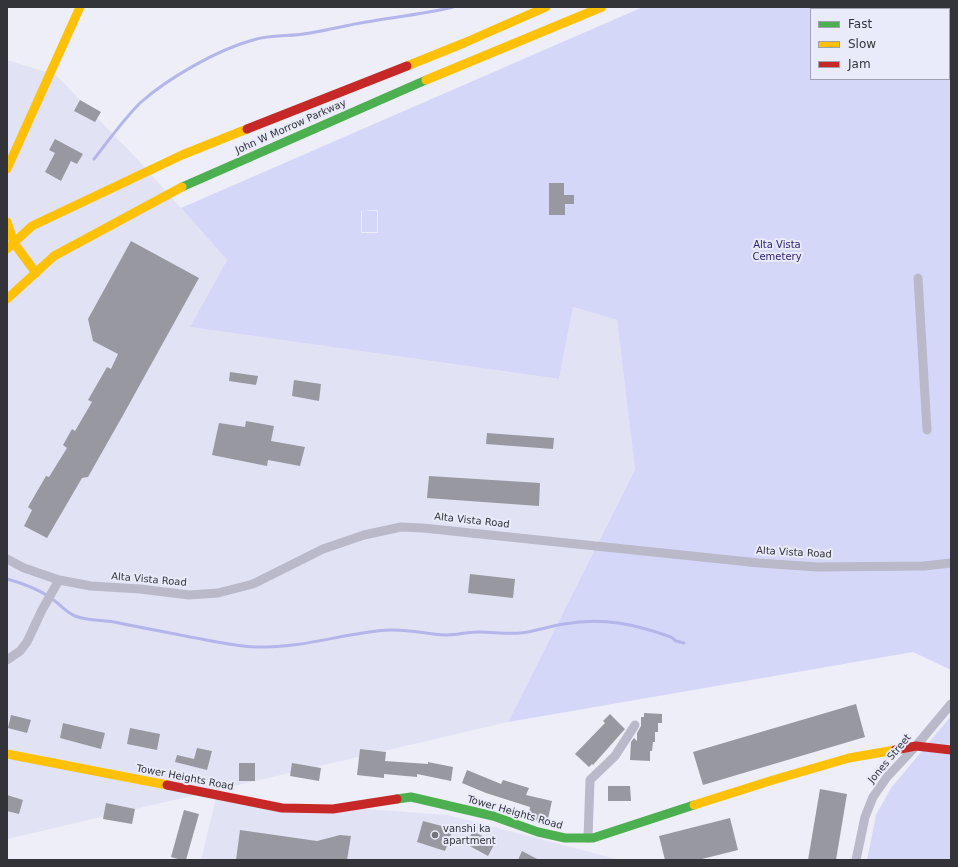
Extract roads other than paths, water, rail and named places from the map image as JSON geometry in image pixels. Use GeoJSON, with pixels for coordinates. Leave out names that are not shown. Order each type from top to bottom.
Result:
{"type":"FeatureCollection","features":[{"type":"Feature","properties":{"kind":"main road"},"geometry":{"type":"LineString","coordinates":[[7,170],[80,7]]}},
{"type":"Feature","properties":{"kind":"main road","name":"John W Morrow Parkway"},"geometry":{"type":"LineString","coordinates":[[10,246],[32,226],[182,155],[464,43],[546,7]]}},
{"type":"Feature","properties":{"kind":"main road","name":"John W Morrow Parkway"},"geometry":{"type":"LineString","coordinates":[[7,300],[54,256],[192,182],[448,70],[602,7]]}},
{"type":"Feature","properties":{"kind":"main road"},"geometry":{"type":"LineString","coordinates":[[7,222],[10,246],[36,273]]}},
{"type":"Feature","properties":{"kind":"main road","name":"Tower Heights Road"},"geometry":{"type":"LineString","coordinates":[[7,754],[282,808],[333,809],[411,797],[492,816],[538,832],[565,838],[593,838],[773,780],[848,758],[916,746],[951,750]]}},
{"type":"Feature","properties":{"kind":"street"},"geometry":{"type":"LineString","coordinates":[[918,278],[927,430]]}},
{"type":"Feature","properties":{"kind":"street","name":"Alta Vista Road"},"geometry":{"type":"LineString","coordinates":[[7,559],[24,568],[59,580],[91,586],[140,589],[189,595],[218,593],[253,584],[323,549],[364,535],[401,528],[422,528],[759,563],[825,566],[924,566],[951,563]]}},
{"type":"Feature","properties":{"kind":"street"},"geometry":{"type":"LineString","coordinates":[[7,660],[20,651],[28,642],[42,610],[59,580]]}},
{"type":"Feature","properties":{"kind":"street","name":"Jones Street"},"geometry":{"type":"LineString","coordinates":[[856,860],[865,817],[873,797],[887,778],[951,704]]}},
{"type":"Feature","properties":{"kind":"street"},"geometry":{"type":"LineString","coordinates":[[588,838],[590,780],[615,756],[636,725]]}},
{"type":"Feature","properties":{"kind":"waterway"},"geometry":{"type":"LineString","coordinates":[[94,159],[122,123],[140,103],[164,84],[194,66],[224,51],[260,38],[303,34],[453,7]]}},
{"type":"Feature","properties":{"kind":"waterway"},"geometry":{"type":"LineString","coordinates":[[7,579],[24,584],[41,592],[54,600],[68,612],[81,618],[114,622],[243,646],[277,647],[310,643],[374,631],[390,630],[404,630],[445,635],[479,632],[520,633],[564,624],[592,621],[618,623],[644,628],[684,643]]}},
{"type":"Feature","properties":{"kind":"place","name":"vanshi ka apartment"},"geometry":{"type":"Point","coordinates":[435,835]}},
{"type":"Feature","properties":{"kind":"park label","name":"Alta Vista Cemetery"},"geometry":{"type":"Point","coordinates":[777,250]}}]}
